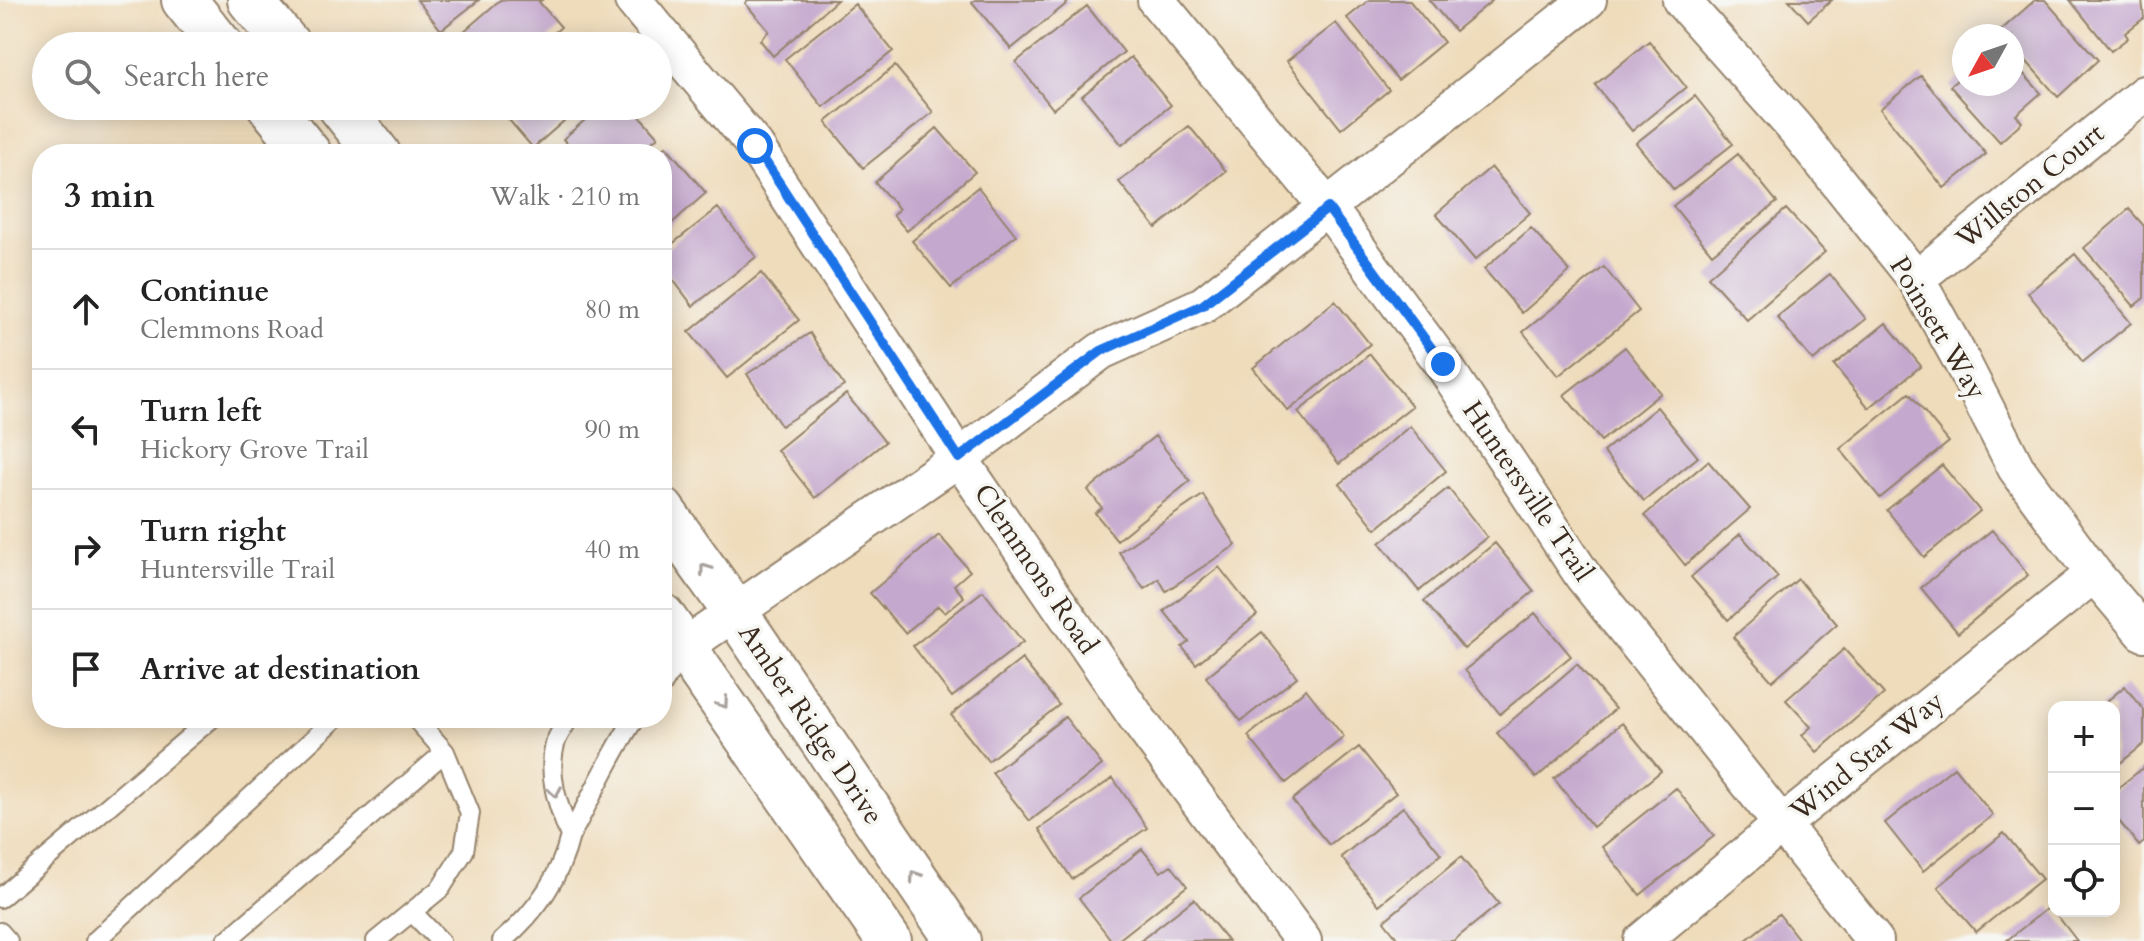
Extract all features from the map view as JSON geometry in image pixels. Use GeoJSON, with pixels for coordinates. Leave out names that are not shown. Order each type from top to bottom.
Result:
{"type":"FeatureCollection","features":[{"type":"Feature","properties":{"kind":"street"},"geometry":{"type":"LineString","coordinates":[[184,0],[210,32]]}},
{"type":"Feature","properties":{"kind":"street"},"geometry":{"type":"LineString","coordinates":[[250,0],[277,32]]}},
{"type":"Feature","properties":{"kind":"street","name":"Clemmons Road"},"geometry":{"type":"LineString","coordinates":[[633,0],[660,32]]}},
{"type":"Feature","properties":{"kind":"street","name":"Huntersville Trail"},"geometry":{"type":"LineString","coordinates":[[1156,0],[1328,208],[1443,364],[1583,576],[1875,941]]}},
{"type":"Feature","properties":{"kind":"street"},"geometry":{"type":"LineString","coordinates":[[672,637],[735,612],[959,458],[1101,351],[1203,305],[1588,0]]}},
{"type":"Feature","properties":{"kind":"street","name":"Poinsett Way"},"geometry":{"type":"LineString","coordinates":[[1681,0],[1794,127],[1916,279],[2016,468],[2094,574],[2144,633]]}},
{"type":"Feature","properties":{"kind":"street","name":"Clemmons Road"},"geometry":{"type":"LineString","coordinates":[[672,47],[755,146],[959,458],[1139,721],[1303,941]]}},
{"type":"Feature","properties":{"kind":"street","name":"Willston Court"},"geometry":{"type":"LineString","coordinates":[[1916,279],[2144,94]]}},
{"type":"Feature","properties":{"kind":"street"},"geometry":{"type":"LineString","coordinates":[[281,120],[301,144]]}},
{"type":"Feature","properties":{"kind":"street"},"geometry":{"type":"LineString","coordinates":[[351,120],[370,144]]}},
{"type":"Feature","properties":{"kind":"street","name":"Amber Ridge Drive"},"geometry":{"type":"LineString","coordinates":[[672,524],[958,941]]}},
{"type":"Feature","properties":{"kind":"street","name":"Wind Star Way"},"geometry":{"type":"LineString","coordinates":[[1642,941],[1781,825],[2094,574]]}},
{"type":"Feature","properties":{"kind":"street","name":"Amber Ridge Drive"},"geometry":{"type":"LineString","coordinates":[[672,642],[889,941]]}},
{"type":"Feature","properties":{"kind":"lane"},"geometry":{"type":"LineString","coordinates":[[0,898],[200,728]]}},
{"type":"Feature","properties":{"kind":"lane"},"geometry":{"type":"LineString","coordinates":[[95,941],[325,728]]}},
{"type":"Feature","properties":{"kind":"lane"},"geometry":{"type":"LineString","coordinates":[[376,941],[441,888],[464,851],[470,813],[445,752],[424,728]]}},
{"type":"Feature","properties":{"kind":"lane"},"geometry":{"type":"LineString","coordinates":[[563,728],[556,740],[552,774],[558,806],[570,836]]}},
{"type":"Feature","properties":{"kind":"lane"},"geometry":{"type":"LineString","coordinates":[[502,941],[519,927],[557,875],[570,836],[628,728]]}},
{"type":"Feature","properties":{"kind":"lane"},"geometry":{"type":"LineString","coordinates":[[226,941],[445,752]]}},
{"type":"Feature","properties":{"kind":"lane"},"geometry":{"type":"LineString","coordinates":[[412,912],[440,941]]}},
{"type":"Feature","properties":{"kind":"lane"},"geometry":{"type":"LineString","coordinates":[[0,932],[8,941]]}},
{"type":"Feature","properties":{"kind":"building"},"geometry":{"type":"Polygon","coordinates":[[[417,0],[479,0],[441,30],[417,0]]]}},
{"type":"Feature","properties":{"kind":"building"},"geometry":{"type":"Polygon","coordinates":[[[500,0],[542,0],[539,2],[561,27],[555,32],[463,32],[500,0]]]}},
{"type":"Feature","properties":{"kind":"building"},"geometry":{"type":"Polygon","coordinates":[[[748,0],[837,0],[773,56],[760,40],[769,31],[745,3],[748,0]]]}},
{"type":"Feature","properties":{"kind":"building"},"geometry":{"type":"Polygon","coordinates":[[[1071,0],[1011,49],[972,2],[1071,0]]]}},
{"type":"Feature","properties":{"kind":"building"},"geometry":{"type":"Polygon","coordinates":[[[1369,0],[1409,0],[1444,42],[1398,80],[1347,18],[1369,0]]]}},
{"type":"Feature","properties":{"kind":"building"},"geometry":{"type":"Polygon","coordinates":[[[1429,0],[1493,0],[1455,31],[1429,0]]]}},
{"type":"Feature","properties":{"kind":"building"},"geometry":{"type":"Polygon","coordinates":[[[1789,0],[1832,0],[1808,21],[1789,0]]]}},
{"type":"Feature","properties":{"kind":"building"},"geometry":{"type":"Polygon","coordinates":[[[2035,0],[2045,0],[2098,60],[2058,97],[2024,59],[2024,24],[2008,24],[2035,0]]]}},
{"type":"Feature","properties":{"kind":"building"},"geometry":{"type":"Polygon","coordinates":[[[2070,0],[2142,0],[2144,18],[2125,33],[2128,38],[2111,51],[2070,0]]]}},
{"type":"Feature","properties":{"kind":"building"},"geometry":{"type":"Polygon","coordinates":[[[855,4],[893,51],[823,107],[785,59],[855,4]]]}},
{"type":"Feature","properties":{"kind":"building"},"geometry":{"type":"Polygon","coordinates":[[[1087,6],[1124,52],[1053,109],[1016,62],[1087,6]]]}},
{"type":"Feature","properties":{"kind":"building"},"geometry":{"type":"Polygon","coordinates":[[[1336,23],[1389,90],[1341,129],[1287,61],[1336,23]]]}},
{"type":"Feature","properties":{"kind":"building"},"geometry":{"type":"Polygon","coordinates":[[[1649,41],[1686,87],[1632,131],[1595,85],[1649,41]]]}},
{"type":"Feature","properties":{"kind":"building"},"geometry":{"type":"Polygon","coordinates":[[[1131,57],[1171,105],[1122,145],[1082,96],[1131,57]]]}},
{"type":"Feature","properties":{"kind":"building"},"geometry":{"type":"Polygon","coordinates":[[[895,66],[933,112],[863,168],[826,122],[895,66]]]}},
{"type":"Feature","properties":{"kind":"building"},"geometry":{"type":"Polygon","coordinates":[[[2024,74],[2041,93],[2016,115],[2022,122],[2000,142],[1959,96],[2024,96],[2024,74]]]}},
{"type":"Feature","properties":{"kind":"building"},"geometry":{"type":"Polygon","coordinates":[[[1921,76],[1986,154],[1944,188],[1880,109],[1921,76]]]}},
{"type":"Feature","properties":{"kind":"building"},"geometry":{"type":"Polygon","coordinates":[[[1695,96],[1733,144],[1674,190],[1636,143],[1695,96]]]}},
{"type":"Feature","properties":{"kind":"building"},"geometry":{"type":"Polygon","coordinates":[[[509,120],[565,120],[538,144],[530,144],[509,120]]]}},
{"type":"Feature","properties":{"kind":"building"},"geometry":{"type":"Polygon","coordinates":[[[585,120],[643,120],[658,137],[650,144],[567,144],[563,139],[585,120]]]}},
{"type":"Feature","properties":{"kind":"building"},"geometry":{"type":"Polygon","coordinates":[[[1189,126],[1226,171],[1156,228],[1119,182],[1189,126]]]}},
{"type":"Feature","properties":{"kind":"building"},"geometry":{"type":"Polygon","coordinates":[[[937,128],[975,172],[907,231],[893,215],[899,209],[875,182],[937,128]]]}},
{"type":"Feature","properties":{"kind":"building"},"geometry":{"type":"Polygon","coordinates":[[[672,153],[706,193],[672,223],[672,153]]]}},
{"type":"Feature","properties":{"kind":"building"},"geometry":{"type":"Polygon","coordinates":[[[1738,154],[1777,202],[1712,254],[1673,206],[1738,154]]]}},
{"type":"Feature","properties":{"kind":"building"},"geometry":{"type":"Polygon","coordinates":[[[1491,167],[1530,213],[1475,260],[1436,214],[1491,167]]]}},
{"type":"Feature","properties":{"kind":"building"},"geometry":{"type":"Polygon","coordinates":[[[978,187],[1016,235],[951,288],[912,241],[978,187]]]}},
{"type":"Feature","properties":{"kind":"building"},"geometry":{"type":"Polygon","coordinates":[[[718,208],[756,257],[693,306],[672,278],[672,244],[718,208]]]}},
{"type":"Feature","properties":{"kind":"building"},"geometry":{"type":"Polygon","coordinates":[[[1786,209],[1825,252],[1747,320],[1708,277],[1786,209]]]}},
{"type":"Feature","properties":{"kind":"building"},"geometry":{"type":"Polygon","coordinates":[[[2129,209],[2144,226],[2144,298],[2134,306],[2084,248],[2129,209]]]}},
{"type":"Feature","properties":{"kind":"building"},"geometry":{"type":"Polygon","coordinates":[[[1531,228],[1570,271],[1522,313],[1484,269],[1531,228]]]}},
{"type":"Feature","properties":{"kind":"building"},"geometry":{"type":"Polygon","coordinates":[[[2075,254],[2131,323],[2083,362],[2028,293],[2075,254]]]}},
{"type":"Feature","properties":{"kind":"building"},"geometry":{"type":"Polygon","coordinates":[[[1604,267],[1639,311],[1558,376],[1523,332],[1604,267]]]}},
{"type":"Feature","properties":{"kind":"building"},"geometry":{"type":"Polygon","coordinates":[[[761,273],[799,320],[727,378],[689,332],[761,273]]]}},
{"type":"Feature","properties":{"kind":"building"},"geometry":{"type":"Polygon","coordinates":[[[1830,274],[1866,319],[1813,361],[1777,317],[1830,274]]]}},
{"type":"Feature","properties":{"kind":"building"},"geometry":{"type":"Polygon","coordinates":[[[1335,301],[1370,344],[1288,411],[1253,368],[1335,301]]]}},
{"type":"Feature","properties":{"kind":"building"},"geometry":{"type":"Polygon","coordinates":[[[1886,323],[1921,366],[1869,408],[1834,365],[1886,323]]]}},
{"type":"Feature","properties":{"kind":"building"},"geometry":{"type":"Polygon","coordinates":[[[810,333],[844,386],[781,426],[747,374],[810,333]]]}},
{"type":"Feature","properties":{"kind":"building"},"geometry":{"type":"Polygon","coordinates":[[[1625,347],[1661,393],[1601,441],[1564,395],[1625,347]]]}},
{"type":"Feature","properties":{"kind":"building"},"geometry":{"type":"Polygon","coordinates":[[[1370,354],[1412,406],[1339,464],[1298,412],[1370,354]]]}},
{"type":"Feature","properties":{"kind":"building"},"geometry":{"type":"Polygon","coordinates":[[[1909,393],[1949,442],[1880,498],[1840,449],[1909,393]]]}},
{"type":"Feature","properties":{"kind":"building"},"geometry":{"type":"Polygon","coordinates":[[[846,394],[885,442],[815,498],[777,450],[846,394]]]}},
{"type":"Feature","properties":{"kind":"building"},"geometry":{"type":"Polygon","coordinates":[[[1657,407],[1698,457],[1644,501],[1603,452],[1657,407]]]}},
{"type":"Feature","properties":{"kind":"building"},"geometry":{"type":"Polygon","coordinates":[[[1410,426],[1446,471],[1376,529],[1340,484],[1410,426]]]}},
{"type":"Feature","properties":{"kind":"building"},"geometry":{"type":"Polygon","coordinates":[[[1155,436],[1190,481],[1117,540],[1095,513],[1102,508],[1088,490],[1155,436]]]}},
{"type":"Feature","properties":{"kind":"building"},"geometry":{"type":"Polygon","coordinates":[[[1708,461],[1750,509],[1685,565],[1645,515],[1708,461]]]}},
{"type":"Feature","properties":{"kind":"building"},"geometry":{"type":"Polygon","coordinates":[[[1942,465],[1980,511],[1924,557],[1887,510],[1942,465]]]}},
{"type":"Feature","properties":{"kind":"building"},"geometry":{"type":"Polygon","coordinates":[[[1448,488],[1487,537],[1419,591],[1380,543],[1448,488]]]}},
{"type":"Feature","properties":{"kind":"building"},"geometry":{"type":"Polygon","coordinates":[[[1203,495],[1236,545],[1166,591],[1159,579],[1144,589],[1119,552],[1203,495]]]}},
{"type":"Feature","properties":{"kind":"building"},"geometry":{"type":"Polygon","coordinates":[[[1992,530],[2028,575],[1958,633],[1921,588],[1992,530]]]}},
{"type":"Feature","properties":{"kind":"building"},"geometry":{"type":"Polygon","coordinates":[[[1740,534],[1778,577],[1728,620],[1691,577],[1740,534]]]}},
{"type":"Feature","properties":{"kind":"building"},"geometry":{"type":"Polygon","coordinates":[[[939,535],[970,571],[954,585],[964,597],[945,613],[938,606],[905,633],[870,593],[939,535]]]}},
{"type":"Feature","properties":{"kind":"building"},"geometry":{"type":"Polygon","coordinates":[[[1495,543],[1534,591],[1464,649],[1424,601],[1495,543]]]}},
{"type":"Feature","properties":{"kind":"building"},"geometry":{"type":"Polygon","coordinates":[[[1219,567],[1257,615],[1196,664],[1182,647],[1189,642],[1164,611],[1219,567]]]}},
{"type":"Feature","properties":{"kind":"building"},"geometry":{"type":"Polygon","coordinates":[[[1798,579],[1837,624],[1772,681],[1733,637],[1798,579]]]}},
{"type":"Feature","properties":{"kind":"building"},"geometry":{"type":"Polygon","coordinates":[[[983,591],[1023,642],[952,697],[913,646],[983,591]]]}},
{"type":"Feature","properties":{"kind":"building"},"geometry":{"type":"Polygon","coordinates":[[[1535,613],[1571,656],[1500,714],[1465,670],[1535,613]]]}},
{"type":"Feature","properties":{"kind":"building"},"geometry":{"type":"Polygon","coordinates":[[[1262,632],[1297,677],[1241,721],[1206,677],[1262,632]]]}},
{"type":"Feature","properties":{"kind":"building"},"geometry":{"type":"Polygon","coordinates":[[[1844,649],[1884,694],[1817,752],[1802,735],[1811,727],[1786,700],[1844,649]]]}},
{"type":"Feature","properties":{"kind":"building"},"geometry":{"type":"Polygon","coordinates":[[[1022,659],[1059,705],[988,761],[951,715],[1022,659]]]}},
{"type":"Feature","properties":{"kind":"building"},"geometry":{"type":"Polygon","coordinates":[[[1577,664],[1615,709],[1536,778],[1497,733],[1577,664]]]}},
{"type":"Feature","properties":{"kind":"building"},"geometry":{"type":"Polygon","coordinates":[[[2125,686],[2144,710],[2144,744],[2120,763],[2120,701],[2107,701],[2125,686]]]}},
{"type":"Feature","properties":{"kind":"building"},"geometry":{"type":"Polygon","coordinates":[[[1306,689],[1344,737],[1286,783],[1248,736],[1306,689]]]}},
{"type":"Feature","properties":{"kind":"building"},"geometry":{"type":"Polygon","coordinates":[[[1065,717],[1102,765],[1030,821],[992,773],[1065,717]]]}},
{"type":"Feature","properties":{"kind":"building"},"geometry":{"type":"Polygon","coordinates":[[[1622,723],[1661,771],[1593,827],[1554,779],[1622,723]]]}},
{"type":"Feature","properties":{"kind":"building"},"geometry":{"type":"Polygon","coordinates":[[[1359,747],[1396,793],[1329,845],[1292,800],[1359,747]]]}},
{"type":"Feature","properties":{"kind":"building"},"geometry":{"type":"Polygon","coordinates":[[[1954,767],[1993,815],[1923,871],[1885,823],[1954,767]]]}},
{"type":"Feature","properties":{"kind":"building"},"geometry":{"type":"Polygon","coordinates":[[[2144,767],[2144,842],[2139,846],[2120,822],[2120,786],[2144,767]]]}},
{"type":"Feature","properties":{"kind":"building"},"geometry":{"type":"Polygon","coordinates":[[[1113,778],[1147,828],[1072,879],[1039,829],[1113,778]]]}},
{"type":"Feature","properties":{"kind":"building"},"geometry":{"type":"Polygon","coordinates":[[[1676,788],[1714,836],[1640,895],[1602,847],[1676,788]]]}},
{"type":"Feature","properties":{"kind":"building"},"geometry":{"type":"Polygon","coordinates":[[[1403,807],[1441,854],[1379,905],[1341,857],[1403,807]]]}},
{"type":"Feature","properties":{"kind":"building"},"geometry":{"type":"Polygon","coordinates":[[[2004,833],[2042,879],[1976,932],[1938,887],[2004,833]]]}},
{"type":"Feature","properties":{"kind":"building"},"geometry":{"type":"Polygon","coordinates":[[[1142,849],[1161,872],[1171,865],[1187,886],[1117,941],[1112,941],[1079,898],[1142,849]]]}},
{"type":"Feature","properties":{"kind":"building"},"geometry":{"type":"Polygon","coordinates":[[[1461,857],[1499,904],[1453,941],[1400,941],[1384,921],[1461,857]]]}},
{"type":"Feature","properties":{"kind":"building"},"geometry":{"type":"Polygon","coordinates":[[[1194,899],[1228,941],[1140,941],[1194,899]]]}},
{"type":"Feature","properties":{"kind":"building"},"geometry":{"type":"Polygon","coordinates":[[[2048,908],[2048,917],[2058,917],[2077,941],[2006,941],[2048,908]]]}},
{"type":"Feature","properties":{"kind":"building"},"geometry":{"type":"Polygon","coordinates":[[[1779,914],[1800,941],[1745,941],[1779,914]]]}},
{"type":"Feature","properties":{"kind":"route"},"geometry":{"type":"LineString","coordinates":[[755,146],[959,458],[1101,351],[1203,305],[1328,208],[1443,364]]}}]}
